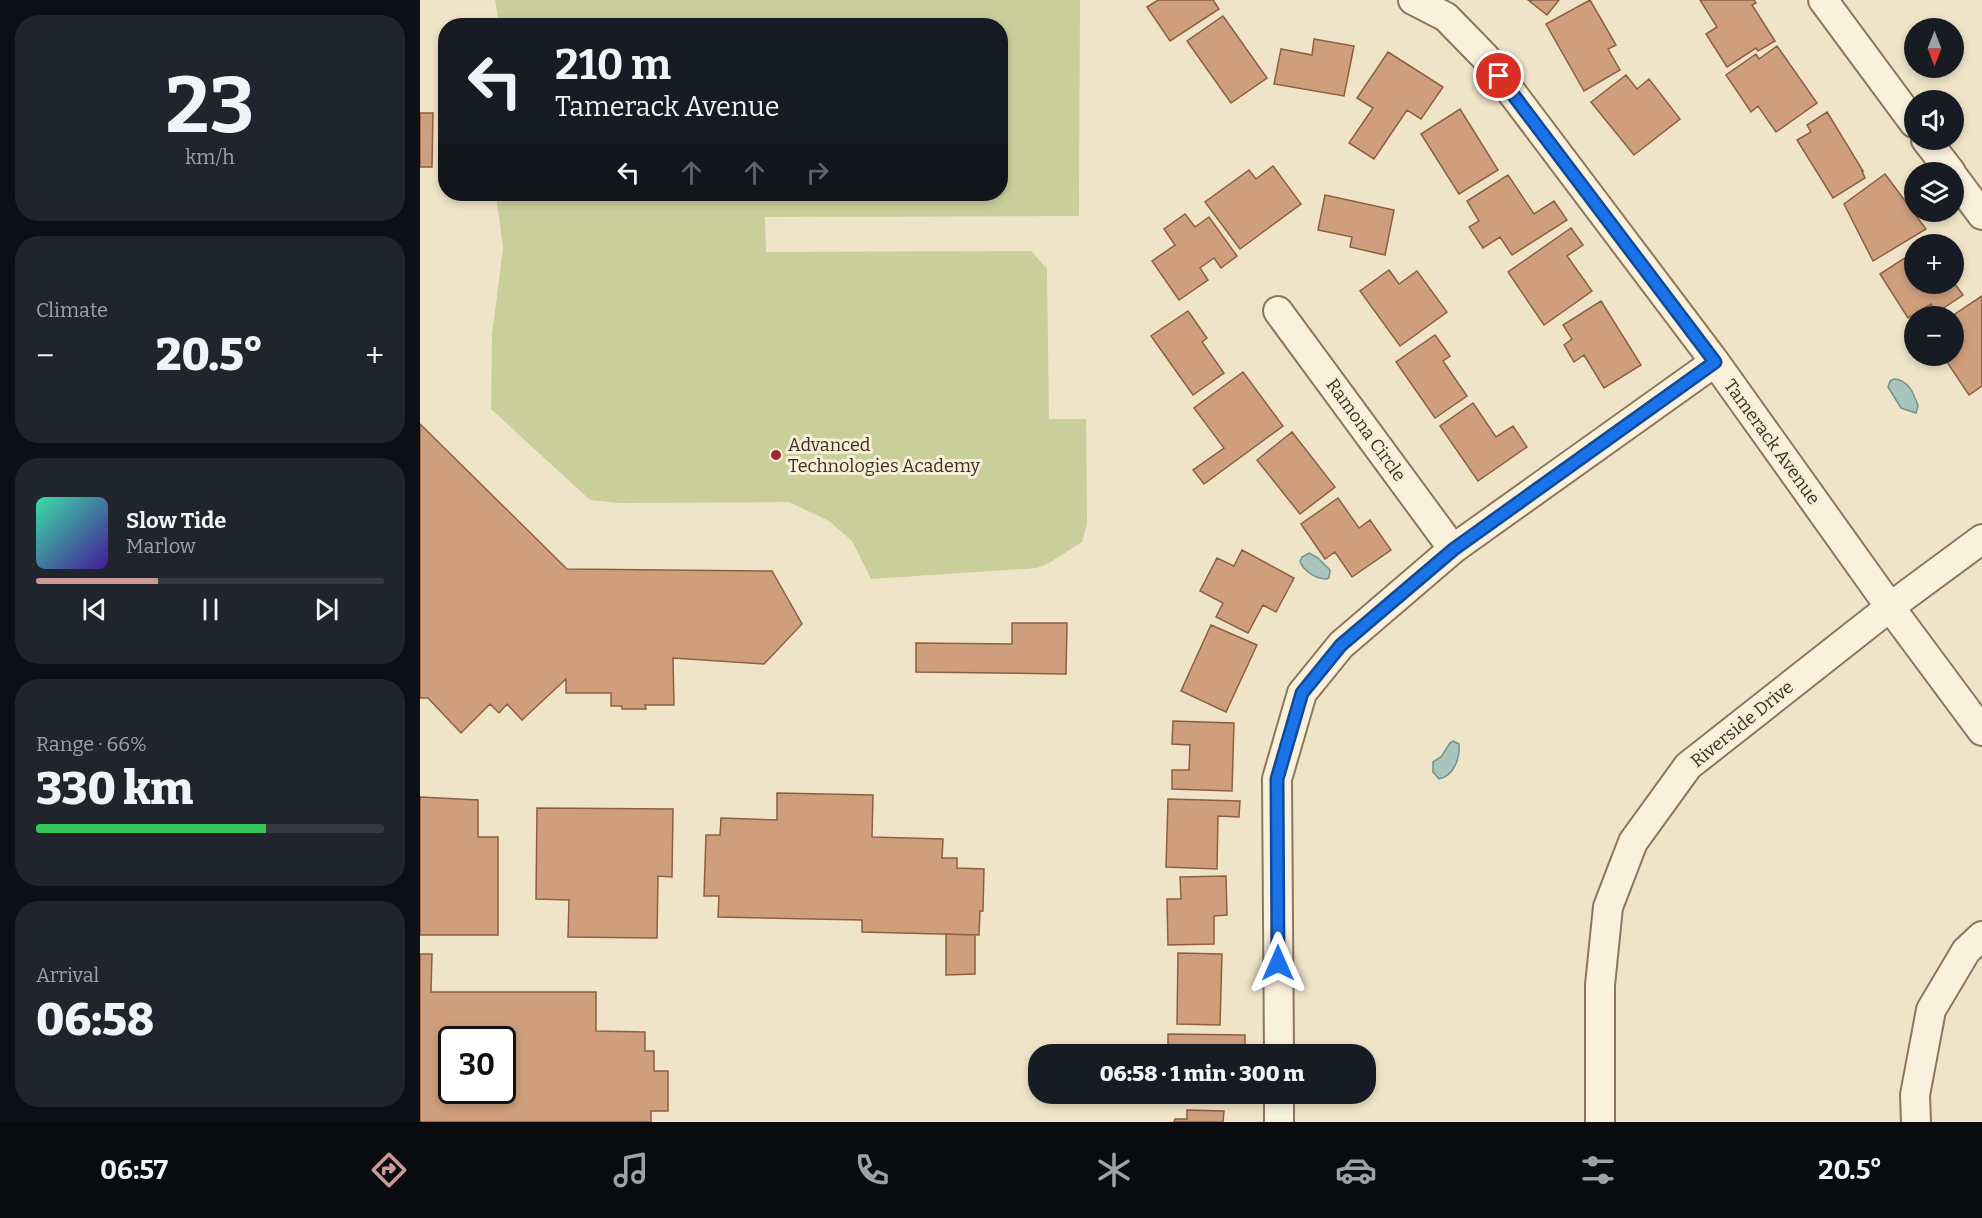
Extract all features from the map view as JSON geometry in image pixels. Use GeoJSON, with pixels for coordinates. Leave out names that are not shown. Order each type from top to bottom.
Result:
{"type":"FeatureCollection","features":[{"type":"Feature","properties":{"kind":"street","name":"Tamerack Avenue"},"geometry":{"type":"LineString","coordinates":[[1413,0],[1446,17],[1485,57],[1715,362],[1890,607],[1982,731]]}},
{"type":"Feature","properties":{"kind":"street"},"geometry":{"type":"LineString","coordinates":[[1823,0],[1904,109]]}},
{"type":"Feature","properties":{"kind":"street"},"geometry":{"type":"LineString","coordinates":[[1934,150],[1943,162]]}},
{"type":"Feature","properties":{"kind":"street"},"geometry":{"type":"LineString","coordinates":[[1964,190],[1982,215]]}},
{"type":"Feature","properties":{"kind":"street","name":"Ramona Circle"},"geometry":{"type":"LineString","coordinates":[[1278,311],[1454,549]]}},
{"type":"Feature","properties":{"kind":"street"},"geometry":{"type":"LineString","coordinates":[[1279,1044],[1277,779],[1302,693],[1341,645],[1454,549],[1715,362]]}},
{"type":"Feature","properties":{"kind":"street","name":"Riverside Drive"},"geometry":{"type":"LineString","coordinates":[[1600,1122],[1600,985],[1608,907],[1633,842],[1688,766],[1890,607],[1982,539]]}},
{"type":"Feature","properties":{"kind":"street"},"geometry":{"type":"LineString","coordinates":[[1916,1122],[1915,1095],[1932,1010],[1966,951],[1982,936]]}},
{"type":"Feature","properties":{"kind":"street"},"geometry":{"type":"LineString","coordinates":[[1279,1104],[1279,1122]]}},
{"type":"Feature","properties":{"kind":"green space"},"geometry":{"type":"Polygon","coordinates":[[[495,0],[1080,0],[1079,216],[765,217],[766,252],[1031,251],[1047,269],[1049,419],[1086,419],[1087,523],[1082,542],[1037,568],[871,579],[852,541],[829,521],[789,502],[619,503],[590,500],[491,409],[492,335],[503,248],[497,201],[1008,201],[1008,18],[498,18],[495,0]]]}},
{"type":"Feature","properties":{"kind":"water"},"geometry":{"type":"Polygon","coordinates":[[[1894,379],[1904,382],[1910,388],[1918,406],[1916,413],[1901,408],[1888,387],[1890,381],[1894,379]]]}},
{"type":"Feature","properties":{"kind":"water"},"geometry":{"type":"Polygon","coordinates":[[[1309,553],[1330,570],[1329,578],[1318,578],[1304,568],[1300,561],[1309,553]]]}},
{"type":"Feature","properties":{"kind":"water"},"geometry":{"type":"Polygon","coordinates":[[[1453,741],[1459,744],[1455,766],[1449,774],[1439,779],[1433,772],[1433,762],[1441,757],[1453,741]]]}},
{"type":"Feature","properties":{"kind":"building"},"geometry":{"type":"Polygon","coordinates":[[[1158,0],[1213,0],[1219,9],[1170,41],[1147,7],[1158,0]]]}},
{"type":"Feature","properties":{"kind":"building"},"geometry":{"type":"Polygon","coordinates":[[[1528,0],[1559,0],[1547,15],[1528,0]]]}},
{"type":"Feature","properties":{"kind":"building"},"geometry":{"type":"Polygon","coordinates":[[[1590,0],[1616,45],[1608,49],[1620,70],[1584,91],[1546,24],[1590,0]]]}},
{"type":"Feature","properties":{"kind":"building"},"geometry":{"type":"Polygon","coordinates":[[[1700,0],[1754,0],[1756,3],[1752,5],[1775,41],[1758,51],[1756,48],[1727,67],[1706,34],[1717,27],[1700,0]]]}},
{"type":"Feature","properties":{"kind":"building"},"geometry":{"type":"Polygon","coordinates":[[[1223,16],[1267,78],[1231,103],[1187,41],[1223,16]]]}},
{"type":"Feature","properties":{"kind":"building"},"geometry":{"type":"Polygon","coordinates":[[[1314,39],[1354,46],[1344,96],[1274,84],[1281,49],[1312,55],[1314,39]]]}},
{"type":"Feature","properties":{"kind":"building"},"geometry":{"type":"Polygon","coordinates":[[[1777,46],[1817,103],[1776,132],[1758,106],[1751,112],[1726,75],[1756,54],[1759,59],[1777,46]]]}},
{"type":"Feature","properties":{"kind":"building"},"geometry":{"type":"Polygon","coordinates":[[[1388,52],[1443,87],[1421,119],[1407,110],[1374,159],[1349,143],[1373,108],[1357,98],[1388,52]]]}},
{"type":"Feature","properties":{"kind":"building"},"geometry":{"type":"Polygon","coordinates":[[[1626,75],[1637,89],[1649,79],[1680,119],[1634,155],[1591,102],[1626,75]]]}},
{"type":"Feature","properties":{"kind":"building"},"geometry":{"type":"Polygon","coordinates":[[[1460,109],[1498,170],[1459,194],[1421,134],[1460,109]]]}},
{"type":"Feature","properties":{"kind":"building"},"geometry":{"type":"Polygon","coordinates":[[[1827,112],[1865,178],[1833,198],[1797,140],[1811,132],[1807,125],[1827,112]]]}},
{"type":"Feature","properties":{"kind":"building"},"geometry":{"type":"Polygon","coordinates":[[[420,113],[433,113],[432,167],[420,167],[420,113]]]}},
{"type":"Feature","properties":{"kind":"building"},"geometry":{"type":"Polygon","coordinates":[[[1273,166],[1301,204],[1240,249],[1205,202],[1249,170],[1256,179],[1273,166]]]}},
{"type":"Feature","properties":{"kind":"building"},"geometry":{"type":"Polygon","coordinates":[[[1885,174],[1904,199],[1904,222],[1921,222],[1926,229],[1918,234],[1904,234],[1904,242],[1873,261],[1844,204],[1885,174]]]}},
{"type":"Feature","properties":{"kind":"building"},"geometry":{"type":"Polygon","coordinates":[[[1508,175],[1534,214],[1554,201],[1567,220],[1512,255],[1500,237],[1483,248],[1469,227],[1479,221],[1467,201],[1508,175]]]}},
{"type":"Feature","properties":{"kind":"building"},"geometry":{"type":"Polygon","coordinates":[[[1325,195],[1394,210],[1385,255],[1350,247],[1352,237],[1318,230],[1325,195]]]}},
{"type":"Feature","properties":{"kind":"building"},"geometry":{"type":"Polygon","coordinates":[[[1185,214],[1195,227],[1209,217],[1237,256],[1221,268],[1214,258],[1200,268],[1208,280],[1179,300],[1152,261],[1175,245],[1164,229],[1185,214]]]}},
{"type":"Feature","properties":{"kind":"building"},"geometry":{"type":"Polygon","coordinates":[[[1571,228],[1583,245],[1567,256],[1592,291],[1544,325],[1508,272],[1571,228]]]}},
{"type":"Feature","properties":{"kind":"building"},"geometry":{"type":"Polygon","coordinates":[[[1904,258],[1904,294],[1963,295],[1946,306],[1932,306],[1931,304],[1904,306],[1904,312],[1880,274],[1904,258]]]}},
{"type":"Feature","properties":{"kind":"building"},"geometry":{"type":"Polygon","coordinates":[[[1389,270],[1399,284],[1417,271],[1447,312],[1400,346],[1360,291],[1389,270]]]}},
{"type":"Feature","properties":{"kind":"building"},"geometry":{"type":"Polygon","coordinates":[[[1982,296],[1982,386],[1969,395],[1950,366],[1964,366],[1964,308],[1982,296]]]}},
{"type":"Feature","properties":{"kind":"building"},"geometry":{"type":"Polygon","coordinates":[[[1601,301],[1641,365],[1604,388],[1584,355],[1574,362],[1564,345],[1572,339],[1563,325],[1601,301]]]}},
{"type":"Feature","properties":{"kind":"building"},"geometry":{"type":"Polygon","coordinates":[[[1188,311],[1207,338],[1202,342],[1224,373],[1193,395],[1151,336],[1188,311]]]}},
{"type":"Feature","properties":{"kind":"building"},"geometry":{"type":"Polygon","coordinates":[[[1435,335],[1450,356],[1443,361],[1467,396],[1435,418],[1396,362],[1435,335]]]}},
{"type":"Feature","properties":{"kind":"building"},"geometry":{"type":"Polygon","coordinates":[[[1243,372],[1283,426],[1204,484],[1193,470],[1224,448],[1194,408],[1243,372]]]}},
{"type":"Feature","properties":{"kind":"building"},"geometry":{"type":"Polygon","coordinates":[[[1473,403],[1496,437],[1513,426],[1527,447],[1478,481],[1440,426],[1473,403]]]}},
{"type":"Feature","properties":{"kind":"building"},"geometry":{"type":"Polygon","coordinates":[[[420,424],[567,569],[772,571],[802,624],[764,664],[673,658],[674,705],[645,705],[646,709],[622,709],[622,706],[611,706],[611,693],[566,693],[566,679],[522,720],[507,704],[499,713],[490,704],[461,733],[428,698],[420,698],[420,424]]]}},
{"type":"Feature","properties":{"kind":"building"},"geometry":{"type":"Polygon","coordinates":[[[1292,432],[1335,487],[1300,514],[1257,460],[1292,432]]]}},
{"type":"Feature","properties":{"kind":"building"},"geometry":{"type":"Polygon","coordinates":[[[1338,498],[1359,528],[1370,520],[1391,550],[1352,577],[1335,552],[1325,559],[1301,524],[1338,498]]]}},
{"type":"Feature","properties":{"kind":"building"},"geometry":{"type":"Polygon","coordinates":[[[1242,550],[1294,578],[1276,612],[1263,605],[1248,633],[1216,617],[1223,603],[1200,591],[1217,558],[1234,566],[1242,550]]]}},
{"type":"Feature","properties":{"kind":"building"},"geometry":{"type":"Polygon","coordinates":[[[1012,623],[1067,623],[1066,674],[916,672],[916,643],[1012,644],[1012,623]]]}},
{"type":"Feature","properties":{"kind":"building"},"geometry":{"type":"Polygon","coordinates":[[[1211,625],[1257,645],[1226,712],[1181,691],[1211,625]]]}},
{"type":"Feature","properties":{"kind":"building"},"geometry":{"type":"Polygon","coordinates":[[[1173,721],[1234,723],[1232,791],[1172,789],[1172,770],[1189,770],[1190,745],[1172,744],[1173,721]]]}},
{"type":"Feature","properties":{"kind":"building"},"geometry":{"type":"Polygon","coordinates":[[[777,793],[873,795],[872,837],[943,839],[942,858],[957,858],[957,868],[984,869],[983,911],[980,911],[979,935],[862,932],[862,920],[718,917],[719,896],[704,896],[706,835],[720,835],[721,818],[777,820],[777,793]]]}},
{"type":"Feature","properties":{"kind":"building"},"geometry":{"type":"Polygon","coordinates":[[[420,797],[478,800],[478,837],[498,837],[498,935],[420,935],[420,797]]]}},
{"type":"Feature","properties":{"kind":"building"},"geometry":{"type":"Polygon","coordinates":[[[1168,799],[1240,801],[1239,817],[1218,816],[1217,869],[1166,867],[1168,799]]]}},
{"type":"Feature","properties":{"kind":"building"},"geometry":{"type":"Polygon","coordinates":[[[537,808],[673,809],[672,877],[658,876],[657,938],[568,937],[569,900],[536,899],[537,808]]]}},
{"type":"Feature","properties":{"kind":"building"},"geometry":{"type":"Polygon","coordinates":[[[1226,876],[1227,915],[1214,916],[1214,944],[1168,945],[1167,899],[1181,899],[1180,877],[1226,876]]]}},
{"type":"Feature","properties":{"kind":"building"},"geometry":{"type":"Polygon","coordinates":[[[946,934],[975,935],[975,974],[946,975],[946,934]]]}},
{"type":"Feature","properties":{"kind":"building"},"geometry":{"type":"Polygon","coordinates":[[[1178,953],[1222,954],[1220,1025],[1177,1024],[1178,953]]]}},
{"type":"Feature","properties":{"kind":"building"},"geometry":{"type":"Polygon","coordinates":[[[420,954],[432,954],[431,992],[596,992],[596,1031],[645,1032],[645,1051],[654,1051],[654,1071],[668,1071],[668,1111],[651,1111],[651,1122],[420,1122],[420,954]]]}},
{"type":"Feature","properties":{"kind":"building"},"geometry":{"type":"Polygon","coordinates":[[[1168,1034],[1245,1035],[1245,1044],[1168,1044],[1168,1034]]]}},
{"type":"Feature","properties":{"kind":"building"},"geometry":{"type":"Polygon","coordinates":[[[1187,1110],[1224,1111],[1223,1122],[1174,1122],[1175,1119],[1187,1119],[1187,1110]]]}},
{"type":"Feature","properties":{"kind":"place","name":"Advanced Technologies Academy"},"geometry":{"type":"Point","coordinates":[776,455]}},
{"type":"Feature","properties":{"kind":"route"},"geometry":{"type":"LineString","coordinates":[[1278,963],[1277,779],[1302,693],[1341,645],[1454,549],[1715,362],[1499,76]]}}]}
